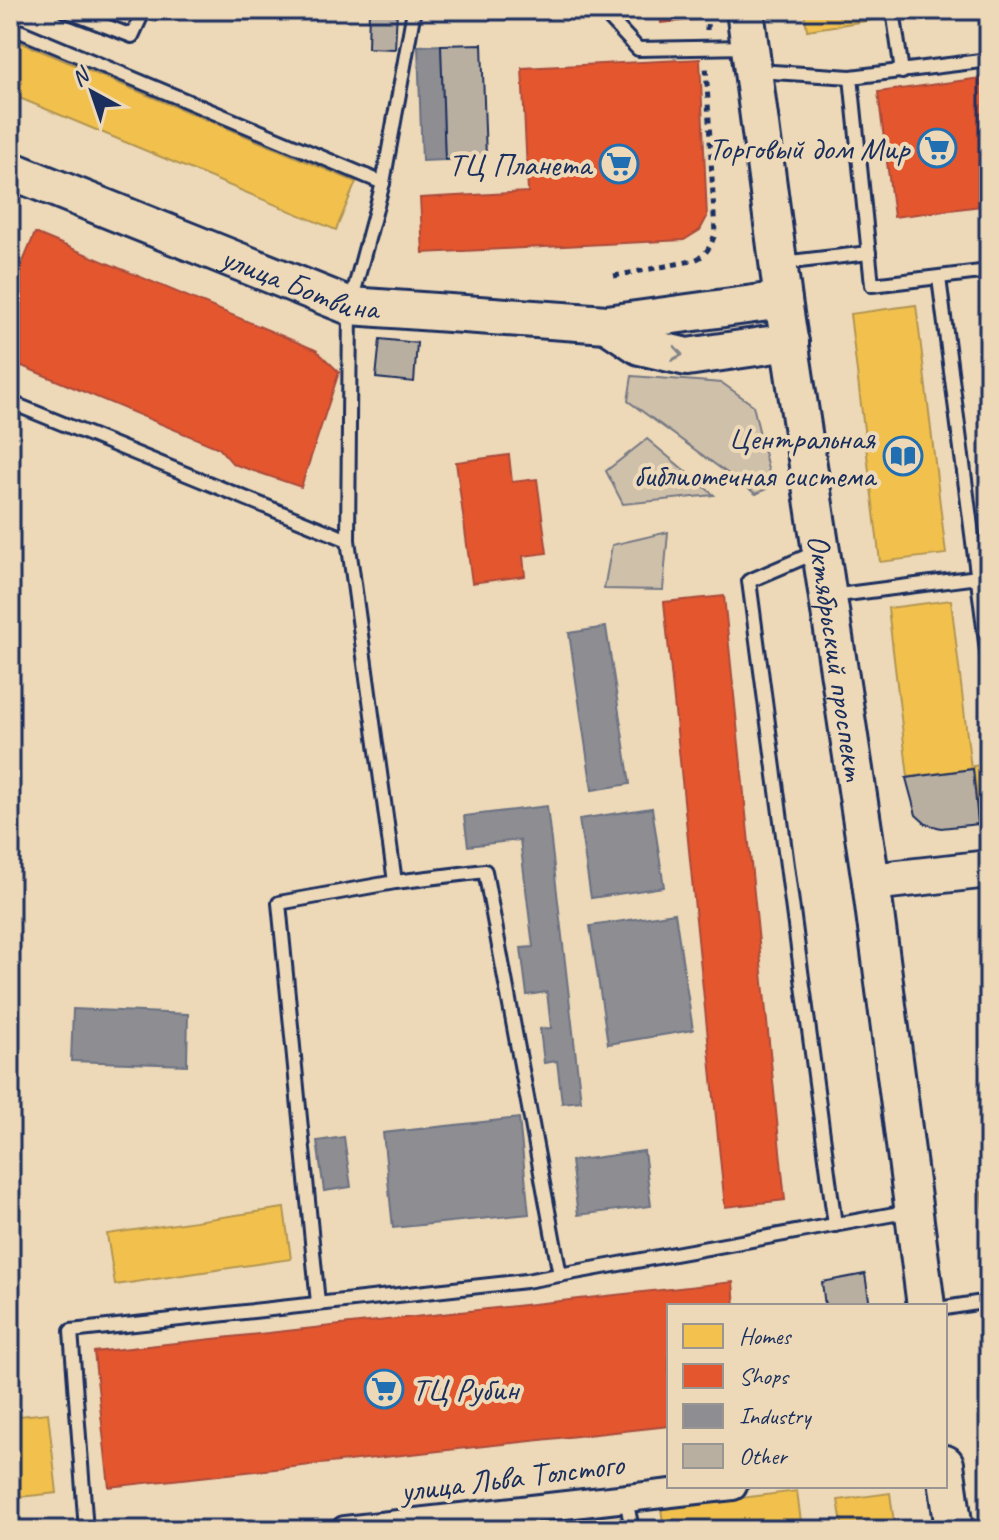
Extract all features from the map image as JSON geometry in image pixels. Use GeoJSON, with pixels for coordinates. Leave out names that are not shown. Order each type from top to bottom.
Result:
{"type":"FeatureCollection","features":[{"type":"Feature","properties":{"kind":"main road","name":"Октябрьский проспект"},"geometry":{"type":"LineString","coordinates":[[745,10],[783,300],[871,882],[926,1304]]}},
{"type":"Feature","properties":{"kind":"main road","name":"улица Ботвина"},"geometry":{"type":"LineString","coordinates":[[10,170],[350,306],[607,324],[783,300]]}},
{"type":"Feature","properties":{"kind":"main road","name":"улица Ботвина"},"geometry":{"type":"LineString","coordinates":[[607,324],[640,346],[687,357],[790,342]]}},
{"type":"Feature","properties":{"kind":"main road"},"geometry":{"type":"LineString","coordinates":[[871,882],[989,869]]}},
{"type":"Feature","properties":{"kind":"main road"},"geometry":{"type":"LineString","coordinates":[[947,1479],[954,1530]]}},
{"type":"Feature","properties":{"kind":"street","name":"улица Льва Толстого"},"geometry":{"type":"LineString","coordinates":[[345,1530],[416,1526],[715,1488]]}},
{"type":"Feature","properties":{"kind":"lane"},"geometry":{"type":"LineString","coordinates":[[64,10],[132,36],[144,10]]}},
{"type":"Feature","properties":{"kind":"lane"},"geometry":{"type":"LineString","coordinates":[[395,882],[348,540],[350,306],[383,183],[414,10]]}},
{"type":"Feature","properties":{"kind":"lane"},"geometry":{"type":"LineString","coordinates":[[602,10],[638,49],[705,47],[752,59],[788,76],[851,77],[989,60]]}},
{"type":"Feature","properties":{"kind":"lane"},"geometry":{"type":"LineString","coordinates":[[893,10],[902,72]]}},
{"type":"Feature","properties":{"kind":"lane"},"geometry":{"type":"LineString","coordinates":[[10,27],[383,183]]}},
{"type":"Feature","properties":{"kind":"lane"},"geometry":{"type":"LineString","coordinates":[[851,77],[872,285],[989,271]]}},
{"type":"Feature","properties":{"kind":"lane"},"geometry":{"type":"LineString","coordinates":[[779,264],[869,253]]}},
{"type":"Feature","properties":{"kind":"lane"},"geometry":{"type":"LineString","coordinates":[[939,278],[989,666]]}},
{"type":"Feature","properties":{"kind":"lane"},"geometry":{"type":"LineString","coordinates":[[17,405],[348,540]]}},
{"type":"Feature","properties":{"kind":"lane"},"geometry":{"type":"LineString","coordinates":[[822,550],[749,581],[835,1225]]}},
{"type":"Feature","properties":{"kind":"lane"},"geometry":{"type":"LineString","coordinates":[[829,596],[978,577]]}},
{"type":"Feature","properties":{"kind":"lane"},"geometry":{"type":"LineString","coordinates":[[318,1303],[279,903],[395,882],[485,871],[560,1275]]}},
{"type":"Feature","properties":{"kind":"lane"},"geometry":{"type":"LineString","coordinates":[[86,1530],[71,1331],[560,1275],[914,1211]]}},
{"type":"Feature","properties":{"kind":"lane"},"geometry":{"type":"LineString","coordinates":[[947,1308],[989,1301]]}},
{"type":"Feature","properties":{"kind":"lane"},"geometry":{"type":"LineString","coordinates":[[626,1498],[632,1530]]}},
{"type":"Feature","properties":{"kind":"path"},"geometry":{"type":"LineString","coordinates":[[614,276],[702,257],[715,234],[705,47],[708,10]]}},
{"type":"Feature","properties":{"kind":"shaded area"},"geometry":{"type":"Polygon","coordinates":[[[632,376],[722,383],[753,405],[772,486],[756,494],[628,401],[632,376]]]}},
{"type":"Feature","properties":{"kind":"shaded area"},"geometry":{"type":"Polygon","coordinates":[[[647,439],[714,495],[623,504],[606,471],[647,439]]]}},
{"type":"Feature","properties":{"kind":"shaded area"},"geometry":{"type":"Polygon","coordinates":[[[668,532],[663,590],[604,589],[612,545],[668,532]]]}},
{"type":"Feature","properties":{"kind":"building: Homes"},"geometry":{"type":"Polygon","coordinates":[[[804,10],[872,10],[873,20],[807,30],[804,10]]]}},
{"type":"Feature","properties":{"kind":"building: Homes"},"geometry":{"type":"Polygon","coordinates":[[[10,38],[356,182],[336,230],[10,94],[10,38]]]}},
{"type":"Feature","properties":{"kind":"building: Homes"},"geometry":{"type":"Polygon","coordinates":[[[916,305],[946,554],[880,562],[850,314],[916,305]]]}},
{"type":"Feature","properties":{"kind":"building: Homes"},"geometry":{"type":"Polygon","coordinates":[[[951,600],[971,769],[908,777],[888,608],[951,600]]]}},
{"type":"Feature","properties":{"kind":"building: Homes"},"geometry":{"type":"Polygon","coordinates":[[[989,764],[989,822],[980,823],[973,766],[989,764]]]}},
{"type":"Feature","properties":{"kind":"building: Homes"},"geometry":{"type":"Polygon","coordinates":[[[989,1191],[989,1260],[981,1192],[989,1191]]]}},
{"type":"Feature","properties":{"kind":"building: Homes"},"geometry":{"type":"Polygon","coordinates":[[[284,1208],[291,1259],[115,1285],[107,1234],[284,1208]]]}},
{"type":"Feature","properties":{"kind":"building: Homes"},"geometry":{"type":"Polygon","coordinates":[[[989,1303],[989,1346],[983,1304],[989,1303]]]}},
{"type":"Feature","properties":{"kind":"building: Homes"},"geometry":{"type":"Polygon","coordinates":[[[48,1413],[57,1493],[10,1498],[10,1417],[48,1413]]]}},
{"type":"Feature","properties":{"kind":"building: Homes"},"geometry":{"type":"Polygon","coordinates":[[[797,1491],[802,1530],[664,1530],[661,1508],[797,1491]]]}},
{"type":"Feature","properties":{"kind":"building: Homes"},"geometry":{"type":"Polygon","coordinates":[[[890,1493],[895,1530],[843,1530],[838,1500],[890,1493]]]}},
{"type":"Feature","properties":{"kind":"building: Homes"},"geometry":{"type":"Polygon","coordinates":[[[619,1518],[620,1530],[510,1530],[619,1518]]]}},
{"type":"Feature","properties":{"kind":"building: Shops"},"geometry":{"type":"Polygon","coordinates":[[[660,10],[701,10],[701,19],[661,23],[660,10]]]}},
{"type":"Feature","properties":{"kind":"building: Shops"},"geometry":{"type":"Polygon","coordinates":[[[700,59],[707,217],[700,230],[684,240],[423,253],[420,198],[528,192],[522,68],[700,59]]]}},
{"type":"Feature","properties":{"kind":"building: Shops","name":"Торговый дом Мир"},"geometry":{"type":"Polygon","coordinates":[[[989,77],[989,205],[894,217],[878,92],[989,77]]]}},
{"type":"Feature","properties":{"kind":"building: Shops"},"geometry":{"type":"Polygon","coordinates":[[[35,233],[316,350],[339,372],[301,487],[233,464],[219,448],[10,361],[10,293],[35,233]]]}},
{"type":"Feature","properties":{"kind":"building: Shops"},"geometry":{"type":"Polygon","coordinates":[[[509,455],[512,482],[537,479],[547,553],[523,556],[525,576],[472,583],[456,462],[509,455]]]}},
{"type":"Feature","properties":{"kind":"building: Shops"},"geometry":{"type":"Polygon","coordinates":[[[724,596],[785,1200],[725,1207],[664,602],[724,596]]]}},
{"type":"Feature","properties":{"kind":"building: Shops","name":"ТЦ Рубин"},"geometry":{"type":"Polygon","coordinates":[[[733,1282],[735,1304],[667,1304],[667,1426],[109,1487],[94,1352],[733,1282]]]}},
{"type":"Feature","properties":{"kind":"building: Industry"},"geometry":{"type":"Polygon","coordinates":[[[441,45],[445,160],[422,161],[418,46],[441,45]]]}},
{"type":"Feature","properties":{"kind":"building: Industry"},"geometry":{"type":"Polygon","coordinates":[[[606,627],[630,784],[592,790],[569,633],[606,627]]]}},
{"type":"Feature","properties":{"kind":"building: Industry"},"geometry":{"type":"Polygon","coordinates":[[[547,806],[581,1101],[562,1103],[557,1061],[544,1063],[540,1029],[551,1028],[547,992],[527,995],[521,948],[533,947],[520,840],[468,846],[464,816],[547,806]]]}},
{"type":"Feature","properties":{"kind":"building: Industry"},"geometry":{"type":"Polygon","coordinates":[[[652,808],[664,887],[591,898],[579,819],[652,808]]]}},
{"type":"Feature","properties":{"kind":"building: Industry"},"geometry":{"type":"Polygon","coordinates":[[[675,913],[693,1030],[608,1044],[590,926],[675,913]]]}},
{"type":"Feature","properties":{"kind":"building: Industry"},"geometry":{"type":"Polygon","coordinates":[[[73,1009],[188,1014],[187,1065],[71,1061],[73,1009]]]}},
{"type":"Feature","properties":{"kind":"building: Industry"},"geometry":{"type":"Polygon","coordinates":[[[519,1118],[529,1214],[393,1228],[383,1133],[519,1118]]]}},
{"type":"Feature","properties":{"kind":"building: Industry"},"geometry":{"type":"Polygon","coordinates":[[[344,1137],[351,1187],[324,1191],[317,1141],[344,1137]]]}},
{"type":"Feature","properties":{"kind":"building: Industry"},"geometry":{"type":"Polygon","coordinates":[[[644,1151],[651,1206],[578,1215],[571,1161],[644,1151]]]}},
{"type":"Feature","properties":{"kind":"building: Other"},"geometry":{"type":"Polygon","coordinates":[[[369,10],[397,10],[395,49],[368,48],[369,10]]]}},
{"type":"Feature","properties":{"kind":"building: Other"},"geometry":{"type":"Polygon","coordinates":[[[482,44],[486,158],[445,160],[441,45],[482,44]]]}},
{"type":"Feature","properties":{"kind":"building: Other"},"geometry":{"type":"Polygon","coordinates":[[[380,339],[417,343],[414,382],[376,378],[380,339]]]}},
{"type":"Feature","properties":{"kind":"building: Other"},"geometry":{"type":"Polygon","coordinates":[[[973,769],[978,824],[941,828],[926,824],[916,815],[906,778],[973,769]]]}},
{"type":"Feature","properties":{"kind":"building: Other"},"geometry":{"type":"Polygon","coordinates":[[[865,1274],[870,1304],[825,1304],[822,1282],[865,1274]]]}},
{"type":"Feature","properties":{"kind":"place","name":"Торговый дом Мир"},"geometry":{"type":"Point","coordinates":[937,148]}},
{"type":"Feature","properties":{"kind":"place","name":"ТЦ Планета"},"geometry":{"type":"Point","coordinates":[619,164]}},
{"type":"Feature","properties":{"kind":"place","name":"Центральная библиотечная система"},"geometry":{"type":"Point","coordinates":[903,456]}},
{"type":"Feature","properties":{"kind":"place","name":"ТЦ Рубин"},"geometry":{"type":"Point","coordinates":[384,1389]}}]}
